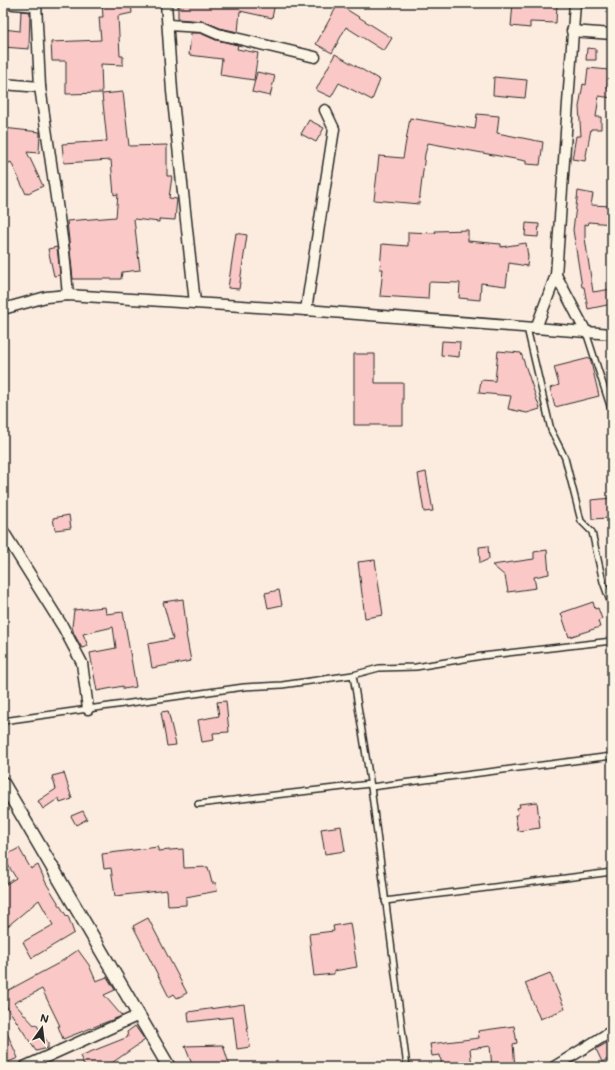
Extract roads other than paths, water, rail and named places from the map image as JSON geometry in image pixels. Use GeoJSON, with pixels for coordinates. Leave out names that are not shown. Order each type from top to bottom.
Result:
{"type":"FeatureCollection","features":[{"type":"Feature","properties":{"kind":"street"},"geometry":{"type":"LineString","coordinates":[[3,3],[36,4],[40,87],[68,295]]}},
{"type":"Feature","properties":{"kind":"street"},"geometry":{"type":"LineString","coordinates":[[166,3],[173,99],[195,304]]}},
{"type":"Feature","properties":{"kind":"street"},"geometry":{"type":"LineString","coordinates":[[531,328],[556,275],[575,3]]}},
{"type":"Feature","properties":{"kind":"street"},"geometry":{"type":"LineString","coordinates":[[168,25],[202,28],[218,34],[315,57]]}},
{"type":"Feature","properties":{"kind":"street"},"geometry":{"type":"LineString","coordinates":[[572,31],[612,34]]}},
{"type":"Feature","properties":{"kind":"street"},"geometry":{"type":"LineString","coordinates":[[3,84],[40,87]]}},
{"type":"Feature","properties":{"kind":"street"},"geometry":{"type":"LineString","coordinates":[[306,310],[334,129],[325,110]]}},
{"type":"Feature","properties":{"kind":"street"},"geometry":{"type":"LineString","coordinates":[[556,275],[586,332]]}},
{"type":"Feature","properties":{"kind":"street"},"geometry":{"type":"LineString","coordinates":[[3,309],[46,297],[68,295],[306,310],[612,334]]}},
{"type":"Feature","properties":{"kind":"street"},"geometry":{"type":"LineString","coordinates":[[3,531],[63,627],[82,663],[88,709]]}},
{"type":"Feature","properties":{"kind":"street"},"geometry":{"type":"LineString","coordinates":[[4,787],[169,1067]]}},
{"type":"Feature","properties":{"kind":"street"},"geometry":{"type":"LineString","coordinates":[[24,1067],[139,1015]]}},
{"type":"Feature","properties":{"kind":"street"},"geometry":{"type":"LineString","coordinates":[[554,1067],[612,1031]]}},
{"type":"Feature","properties":{"kind":"lane"},"geometry":{"type":"LineString","coordinates":[[531,328],[551,430],[565,458],[581,521],[592,532],[603,582],[612,607]]}},
{"type":"Feature","properties":{"kind":"lane"},"geometry":{"type":"LineString","coordinates":[[586,332],[612,412]]}},
{"type":"Feature","properties":{"kind":"lane"},"geometry":{"type":"LineString","coordinates":[[3,721],[244,687],[282,685],[353,675],[379,668],[416,667],[482,656],[612,642]]}},
{"type":"Feature","properties":{"kind":"lane"},"geometry":{"type":"LineString","coordinates":[[353,675],[371,786],[407,1067]]}},
{"type":"Feature","properties":{"kind":"lane"},"geometry":{"type":"LineString","coordinates":[[198,804],[371,786],[612,756]]}},
{"type":"Feature","properties":{"kind":"lane"},"geometry":{"type":"LineString","coordinates":[[385,901],[612,872]]}}]}
